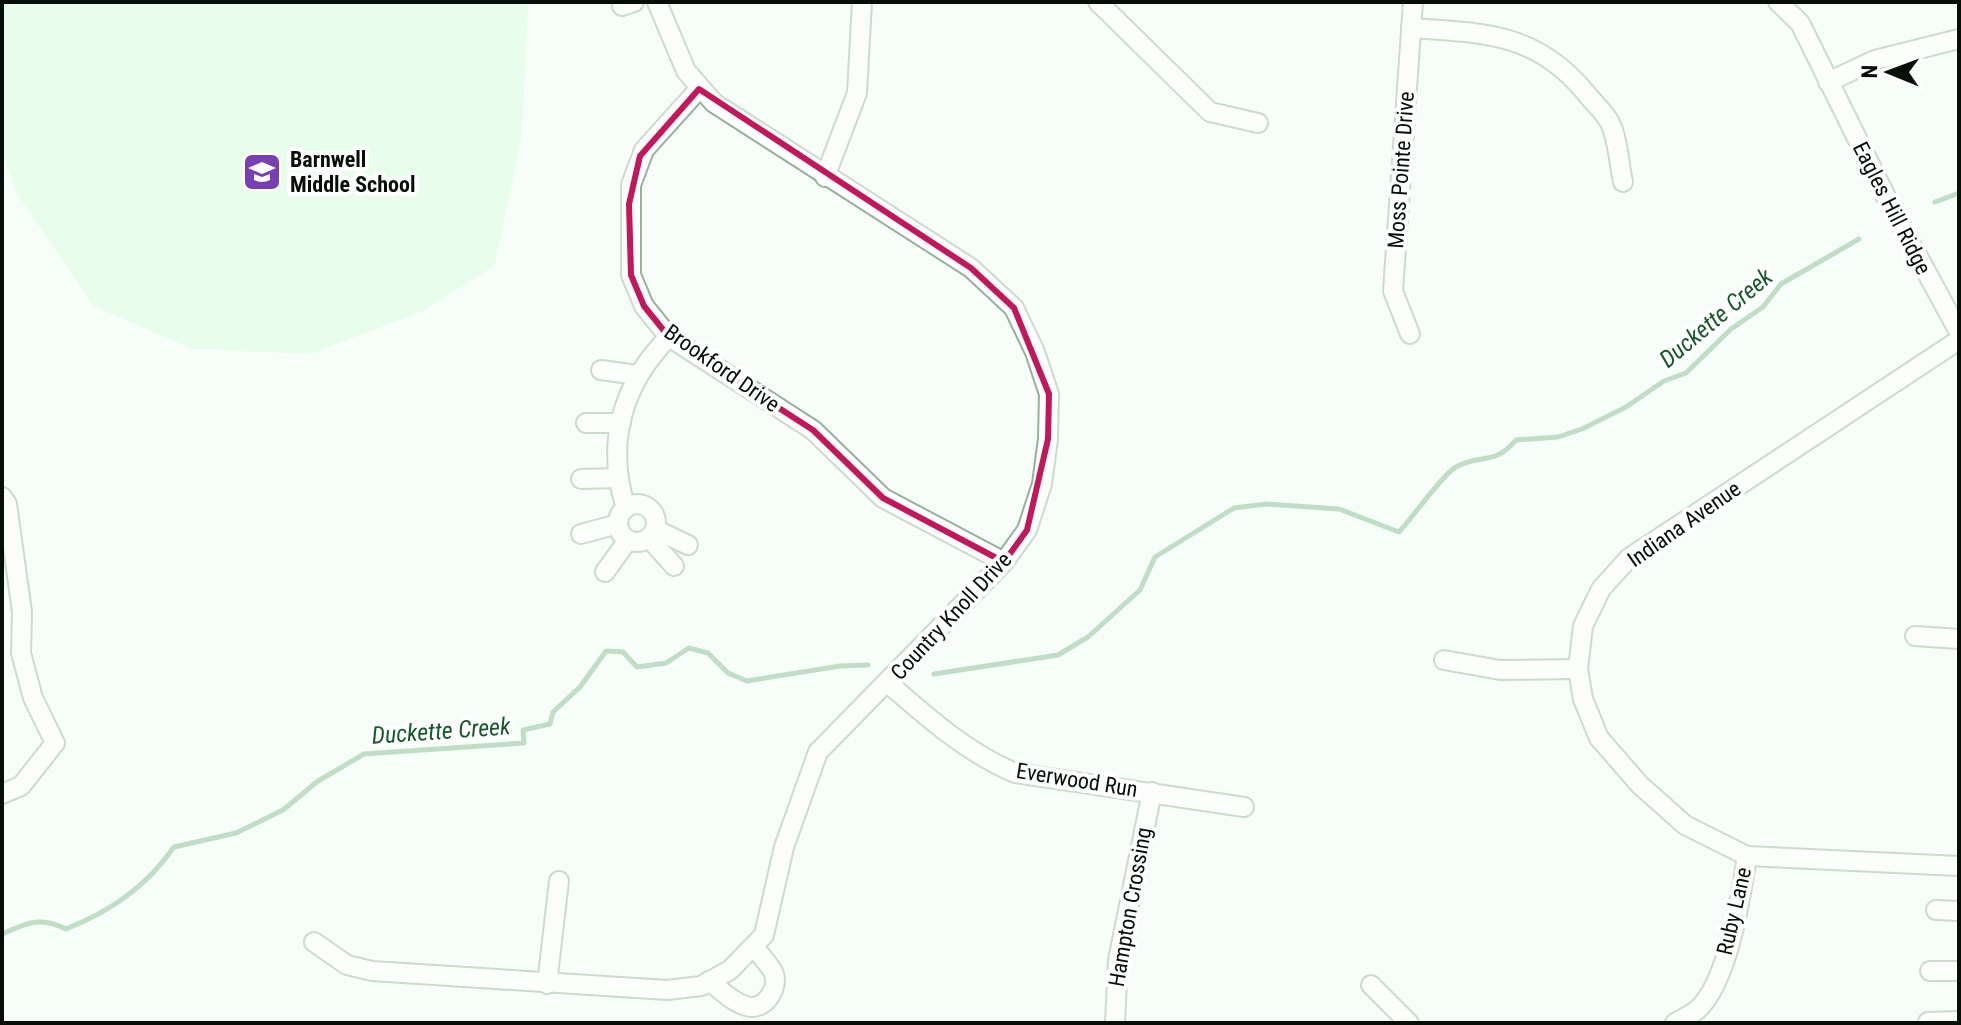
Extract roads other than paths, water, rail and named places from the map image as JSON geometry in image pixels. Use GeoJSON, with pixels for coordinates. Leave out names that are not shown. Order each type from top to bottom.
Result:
{"type":"FeatureCollection","features":[{"type":"Feature","properties":{"kind":"street","name":"Country Knoll Drive"},"geometry":{"type":"LineString","coordinates":[[314,942],[347,965],[372,971],[547,984],[667,990],[701,986],[730,970],[755,948],[764,935],[787,834],[818,752],[1004,562],[1027,530],[1046,461],[1049,394],[1035,352],[1014,308],[990,282],[714,103],[686,71],[657,2]]}},
{"type":"Feature","properties":{"kind":"street"},"geometry":{"type":"LineString","coordinates":[[825,177],[857,93],[862,2]]}},
{"type":"Feature","properties":{"kind":"street","name":"Moss Pointe Drive"},"geometry":{"type":"LineString","coordinates":[[1410,334],[1393,291],[1413,2]]}},
{"type":"Feature","properties":{"kind":"street"},"geometry":{"type":"LineString","coordinates":[[1778,2],[1800,23],[1828,82],[1875,60],[1959,39]]}},
{"type":"Feature","properties":{"kind":"street"},"geometry":{"type":"LineString","coordinates":[[1110,6],[1210,112],[1258,123]]}},
{"type":"Feature","properties":{"kind":"street"},"geometry":{"type":"LineString","coordinates":[[1411,28],[1491,33],[1518,41],[1550,60],[1572,77],[1610,122],[1623,182]]}},
{"type":"Feature","properties":{"kind":"street","name":"Eagles Hill Ridge"},"geometry":{"type":"LineString","coordinates":[[1828,82],[1923,271],[1959,332]]}},
{"type":"Feature","properties":{"kind":"street","name":"Brookford Drive"},"geometry":{"type":"LineString","coordinates":[[699,89],[644,150],[631,185],[631,275],[644,306],[669,337],[813,430],[883,498],[1004,562]]}},
{"type":"Feature","properties":{"kind":"street"},"geometry":{"type":"LineString","coordinates":[[605,572],[624,524],[640,504],[651,509],[656,520],[652,534],[640,542],[624,524],[617,478],[621,423],[637,375],[645,360],[669,337]]}},
{"type":"Feature","properties":{"kind":"street","name":"Indiana Avenue"},"geometry":{"type":"LineString","coordinates":[[1959,340],[1629,558],[1601,589],[1583,626],[1578,669],[1583,699],[1599,738],[1640,785],[1685,825],[1747,856],[1959,866]]}},
{"type":"Feature","properties":{"kind":"street"},"geometry":{"type":"LineString","coordinates":[[601,370],[637,375]]}},
{"type":"Feature","properties":{"kind":"street"},"geometry":{"type":"LineString","coordinates":[[586,423],[621,423]]}},
{"type":"Feature","properties":{"kind":"street"},"geometry":{"type":"LineString","coordinates":[[581,479],[617,478]]}},
{"type":"Feature","properties":{"kind":"street"},"geometry":{"type":"LineString","coordinates":[[2,497],[7,504],[22,612],[21,653],[33,698],[55,743],[21,786],[2,794]]}},
{"type":"Feature","properties":{"kind":"street"},"geometry":{"type":"LineString","coordinates":[[581,534],[624,524]]}},
{"type":"Feature","properties":{"kind":"street"},"geometry":{"type":"LineString","coordinates":[[652,534],[688,545]]}},
{"type":"Feature","properties":{"kind":"street"},"geometry":{"type":"LineString","coordinates":[[652,534],[674,566]]}},
{"type":"Feature","properties":{"kind":"street"},"geometry":{"type":"LineString","coordinates":[[1915,636],[1959,639]]}},
{"type":"Feature","properties":{"kind":"street"},"geometry":{"type":"LineString","coordinates":[[1444,660],[1500,670],[1578,669]]}},
{"type":"Feature","properties":{"kind":"street","name":"Everwood Run"},"geometry":{"type":"LineString","coordinates":[[888,683],[943,731],[1003,768],[1045,779],[1244,807]]}},
{"type":"Feature","properties":{"kind":"street","name":"Hampton Crossing"},"geometry":{"type":"LineString","coordinates":[[1115,1023],[1116,973],[1152,792]]}},
{"type":"Feature","properties":{"kind":"street","name":"Ruby Lane"},"geometry":{"type":"LineString","coordinates":[[1675,1023],[1702,1016],[1729,946],[1747,856]]}},
{"type":"Feature","properties":{"kind":"street"},"geometry":{"type":"LineString","coordinates":[[547,984],[559,881]]}},
{"type":"Feature","properties":{"kind":"street"},"geometry":{"type":"LineString","coordinates":[[1936,910],[1959,911]]}},
{"type":"Feature","properties":{"kind":"street"},"geometry":{"type":"LineString","coordinates":[[709,981],[747,1006],[756,1008],[764,1003],[773,990],[774,974],[755,948]]}},
{"type":"Feature","properties":{"kind":"street"},"geometry":{"type":"LineString","coordinates":[[1930,971],[1959,971]]}},
{"type":"Feature","properties":{"kind":"street"},"geometry":{"type":"LineString","coordinates":[[1371,985],[1409,1023]]}},
{"type":"Feature","properties":{"kind":"street"},"geometry":{"type":"LineString","coordinates":[[1928,1022],[1959,1021]]}},
{"type":"Feature","properties":{"kind":"waterway","name":"Duckette Creek"},"geometry":{"type":"LineString","coordinates":[[1935,202],[1959,193]]}},
{"type":"Feature","properties":{"kind":"waterway","name":"Duckette Creek"},"geometry":{"type":"LineString","coordinates":[[934,674],[1058,655],[1088,637],[1140,590],[1155,557],[1234,508],[1266,504],[1339,509],[1399,532],[1456,467],[1500,454],[1516,440],[1558,437],[1582,429],[1626,407],[1664,381],[1686,373],[1731,329],[1763,307],[1781,284],[1859,239]]}},
{"type":"Feature","properties":{"kind":"waterway","name":"Duckette Creek"},"geometry":{"type":"LineString","coordinates":[[2,934],[34,922],[66,929],[82,922],[113,906],[139,886],[174,847],[236,833],[283,810],[318,781],[364,754],[524,743],[523,730],[550,724],[553,712],[580,687],[606,651],[623,652],[637,667],[666,663],[689,648],[708,653],[728,673],[747,681],[840,666],[868,665]]}},
{"type":"Feature","properties":{"kind":"place","name":"Barnwell Middle School"},"geometry":{"type":"Point","coordinates":[262,172]}}]}
